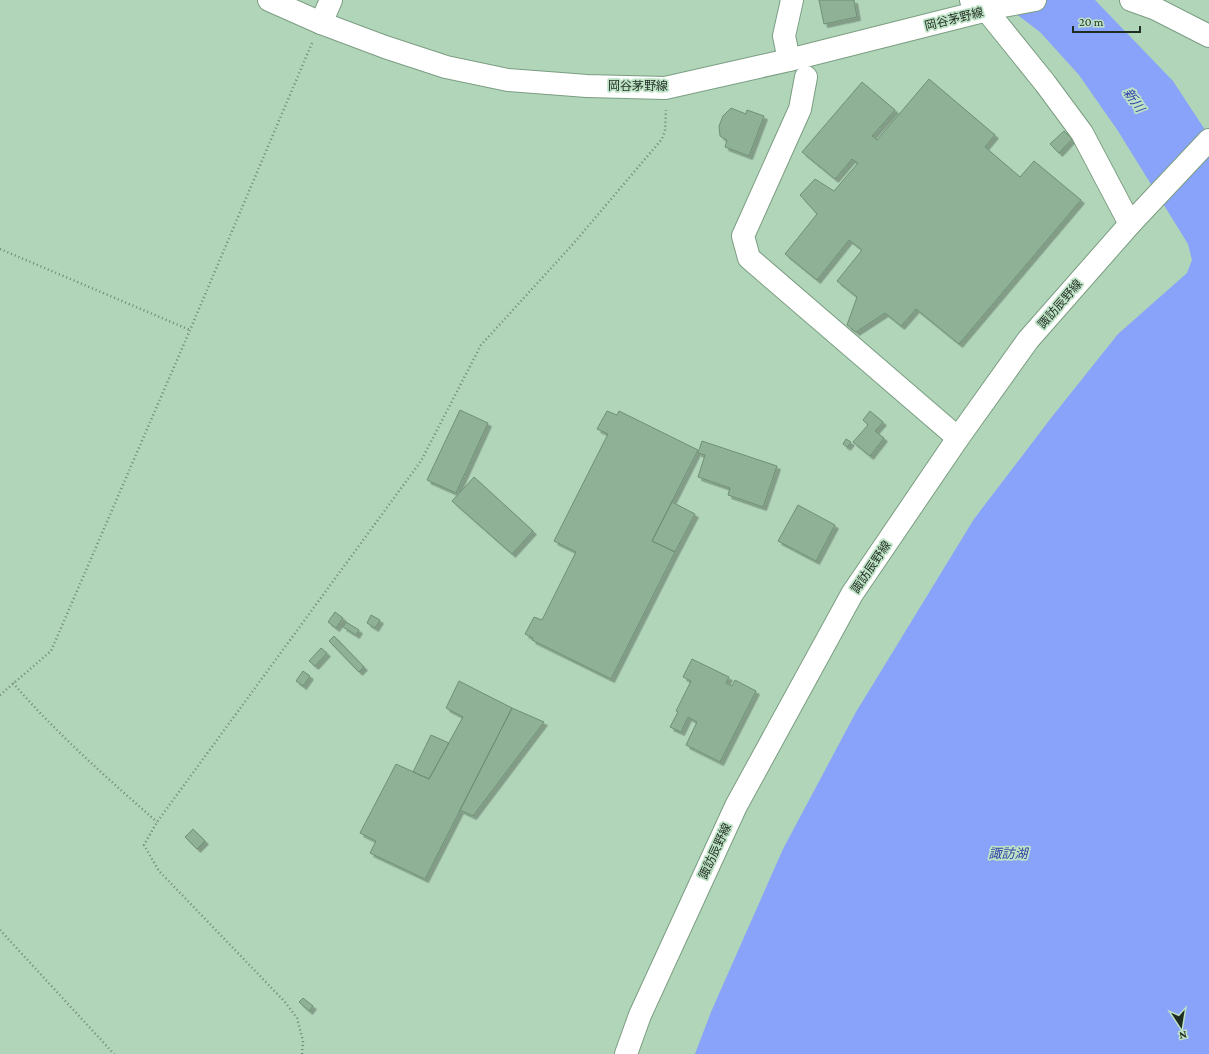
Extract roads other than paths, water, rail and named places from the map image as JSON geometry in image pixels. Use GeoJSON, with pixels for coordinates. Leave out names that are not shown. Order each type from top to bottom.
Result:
{"type":"FeatureCollection","features":[{"type":"Feature","properties":{"kind":"main road","name":"岡谷茅野線"},"geometry":{"type":"LineString","coordinates":[[269,0],[385,47],[439,64],[508,80],[587,86],[665,88],[789,60],[987,6],[1035,0]]}},
{"type":"Feature","properties":{"kind":"main road"},"geometry":{"type":"LineString","coordinates":[[321,22],[331,0]]}},
{"type":"Feature","properties":{"kind":"main road"},"geometry":{"type":"LineString","coordinates":[[789,60],[784,36],[792,0]]}},
{"type":"Feature","properties":{"kind":"main road"},"geometry":{"type":"LineString","coordinates":[[1131,0],[1156,9],[1209,36]]}},
{"type":"Feature","properties":{"kind":"main road"},"geometry":{"type":"LineString","coordinates":[[987,6],[1082,133],[1130,224]]}},
{"type":"Feature","properties":{"kind":"main road"},"geometry":{"type":"LineString","coordinates":[[806,77],[800,109],[743,236],[750,258],[958,438]]}},
{"type":"Feature","properties":{"kind":"main road","name":"諏訪辰野線"},"geometry":{"type":"LineString","coordinates":[[626,1054],[640,1015],[736,806],[852,594],[958,438],[1028,340],[1130,224],[1209,140]]}},
{"type":"Feature","properties":{"kind":"water","name":"諏訪湖"},"geometry":{"type":"Polygon","coordinates":[[[998,0],[1095,0],[1173,81],[1209,136],[1209,1054],[695,1054],[711,1012],[783,849],[856,712],[974,519],[1051,418],[1118,334],[1187,273],[1192,260],[1188,244],[1118,131],[1079,75],[1040,32],[998,0]]]}},
{"type":"Feature","properties":{"kind":"water label","name":"新川"},"geometry":{"type":"Point","coordinates":[1134,100]}}]}
